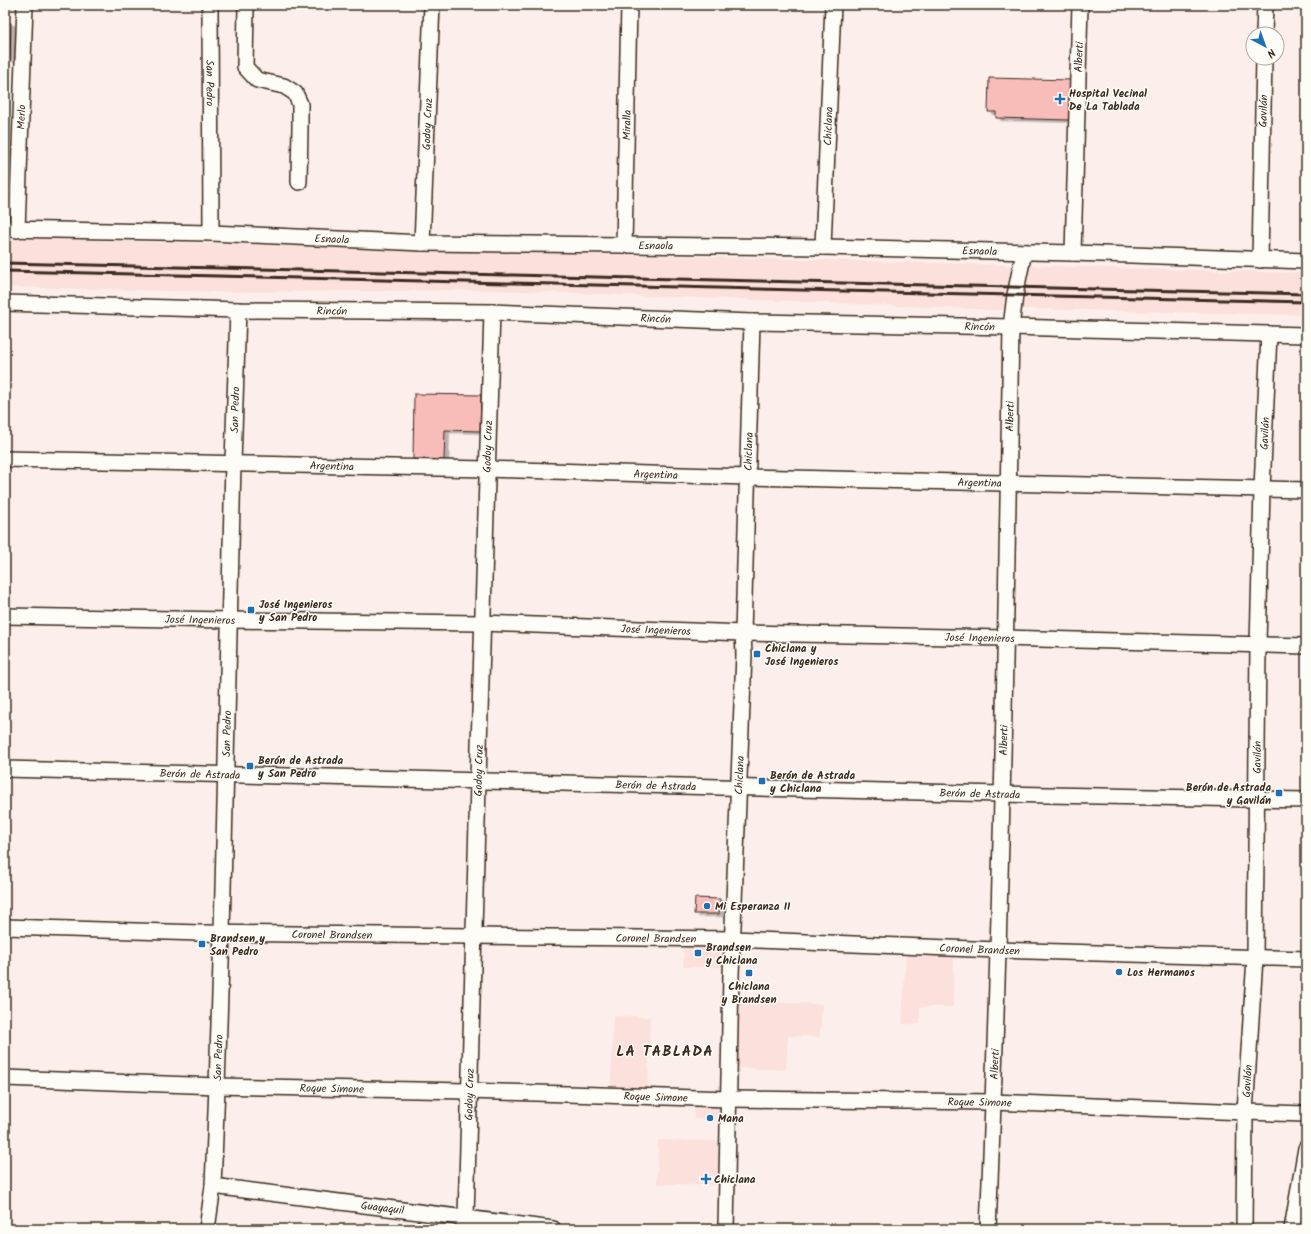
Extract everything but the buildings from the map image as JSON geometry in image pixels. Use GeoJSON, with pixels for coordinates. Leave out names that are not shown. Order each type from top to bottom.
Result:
{"type":"FeatureCollection","features":[{"type":"Feature","properties":{"kind":"street","name":"Merlo"},"geometry":{"type":"LineString","coordinates":[[11,229],[25,5]]}},
{"type":"Feature","properties":{"kind":"street","name":"San Pedro"},"geometry":{"type":"LineString","coordinates":[[210,5],[211,233]]}},
{"type":"Feature","properties":{"kind":"street"},"geometry":{"type":"LineString","coordinates":[[246,5],[245,67],[257,80],[284,86],[295,93],[300,104],[299,182]]}},
{"type":"Feature","properties":{"kind":"street","name":"Godoy Cruz"},"geometry":{"type":"LineString","coordinates":[[422,243],[432,5]]}},
{"type":"Feature","properties":{"kind":"street","name":"Miralla"},"geometry":{"type":"LineString","coordinates":[[624,245],[629,5]]}},
{"type":"Feature","properties":{"kind":"street","name":"Chiclana"},"geometry":{"type":"LineString","coordinates":[[824,247],[833,5]]}},
{"type":"Feature","properties":{"kind":"street","name":"Alberti"},"geometry":{"type":"LineString","coordinates":[[1073,253],[1080,5]]}},
{"type":"Feature","properties":{"kind":"street"},"geometry":{"type":"LineString","coordinates":[[1264,26],[1265,5]]}},
{"type":"Feature","properties":{"kind":"street","name":"Gavilán"},"geometry":{"type":"LineString","coordinates":[[1260,260],[1264,66]]}},
{"type":"Feature","properties":{"kind":"street","name":"Esnaola"},"geometry":{"type":"LineString","coordinates":[[11,229],[211,233],[422,243],[824,247],[1073,253],[1306,261]]}},
{"type":"Feature","properties":{"kind":"street","name":"Alberti"},"geometry":{"type":"LineString","coordinates":[[988,1229],[993,1102],[1005,638],[1011,327],[1015,295],[1024,252]]}},
{"type":"Feature","properties":{"kind":"street","name":"Rincón"},"geometry":{"type":"LineString","coordinates":[[5,303],[238,310],[492,312],[752,322],[1306,335]]}},
{"type":"Feature","properties":{"kind":"street","name":"San Pedro"},"geometry":{"type":"LineString","coordinates":[[207,1229],[213,1186],[217,1086],[238,310]]}},
{"type":"Feature","properties":{"kind":"street","name":"Godoy Cruz"},"geometry":{"type":"LineString","coordinates":[[465,1223],[474,936],[481,623],[492,312]]}},
{"type":"Feature","properties":{"kind":"street","name":"Chiclana"},"geometry":{"type":"LineString","coordinates":[[726,1229],[730,1099],[731,975],[744,655],[743,633],[752,322]]}},
{"type":"Feature","properties":{"kind":"street","name":"Gavilán"},"geometry":{"type":"LineString","coordinates":[[1244,1229],[1246,1112],[1255,958],[1258,645],[1262,489],[1269,334]]}},
{"type":"Feature","properties":{"kind":"street","name":"Argentina"},"geometry":{"type":"LineString","coordinates":[[5,459],[486,469],[747,477],[1306,490]]}},
{"type":"Feature","properties":{"kind":"street","name":"José Ingenieros"},"geometry":{"type":"LineString","coordinates":[[5,616],[481,623],[743,633],[1306,646]]}},
{"type":"Feature","properties":{"kind":"street","name":"Berón de Astrada"},"geometry":{"type":"LineString","coordinates":[[5,769],[1001,794],[1306,800]]}},
{"type":"Feature","properties":{"kind":"street","name":"Coronel Brandsen"},"geometry":{"type":"LineString","coordinates":[[5,927],[222,932],[733,939],[997,950],[1306,959]]}},
{"type":"Feature","properties":{"kind":"street","name":"Roque Simone"},"geometry":{"type":"LineString","coordinates":[[5,1078],[217,1086],[468,1091],[730,1099],[993,1102],[1306,1114]]}},
{"type":"Feature","properties":{"kind":"street"},"geometry":{"type":"LineString","coordinates":[[1292,1229],[1306,1148]]}},
{"type":"Feature","properties":{"kind":"street","name":"Guayaquil"},"geometry":{"type":"LineString","coordinates":[[213,1186],[465,1223],[553,1229]]}},
{"type":"Feature","properties":{"kind":"shaded area"},"geometry":{"type":"Polygon","coordinates":[[[5,238],[1306,273],[1306,315],[1029,309],[994,310],[492,290],[218,292],[5,287],[5,238]]]}},
{"type":"Feature","properties":{"kind":"shaded area"},"geometry":{"type":"Polygon","coordinates":[[[684,945],[721,946],[726,951],[727,967],[683,967],[684,945]]]}},
{"type":"Feature","properties":{"kind":"shaded area"},"geometry":{"type":"Polygon","coordinates":[[[906,950],[954,951],[953,1007],[920,1007],[920,1024],[902,1024],[906,950]]]}},
{"type":"Feature","properties":{"kind":"shaded area"},"geometry":{"type":"Polygon","coordinates":[[[738,1001],[822,1004],[820,1037],[788,1036],[786,1070],[736,1068],[738,1001]]]}},
{"type":"Feature","properties":{"kind":"shaded area"},"geometry":{"type":"Polygon","coordinates":[[[613,1016],[650,1017],[648,1088],[611,1087],[613,1016]]]}},
{"type":"Feature","properties":{"kind":"shaded area"},"geometry":{"type":"Polygon","coordinates":[[[694,1102],[715,1103],[722,1107],[723,1119],[694,1119],[694,1102]]]}},
{"type":"Feature","properties":{"kind":"shaded area"},"geometry":{"type":"Polygon","coordinates":[[[658,1140],[722,1141],[721,1185],[657,1184],[658,1140]]]}},
{"type":"Feature","properties":{"kind":"shaded area"},"geometry":{"type":"Polygon","coordinates":[[[1306,1169],[1306,1229],[1297,1229],[1306,1169]]]}},
{"type":"Feature","properties":{"kind":"railway"},"geometry":{"type":"LineString","coordinates":[[5,263],[1306,294]]}},
{"type":"Feature","properties":{"kind":"railway"},"geometry":{"type":"LineString","coordinates":[[5,271],[1306,302]]}},
{"type":"Feature","properties":{"kind":"place","name":"Hospital Vecinal De La Tablada"},"geometry":{"type":"Point","coordinates":[1060,99]}},
{"type":"Feature","properties":{"kind":"place","name":"José Ingenieros y San Pedro"},"geometry":{"type":"Point","coordinates":[251,610]}},
{"type":"Feature","properties":{"kind":"place","name":"Chiclana y José Ingenieros"},"geometry":{"type":"Point","coordinates":[757,654]}},
{"type":"Feature","properties":{"kind":"place","name":"Berón de Astrada y San Pedro"},"geometry":{"type":"Point","coordinates":[250,766]}},
{"type":"Feature","properties":{"kind":"place","name":"Berón de Astrada y Chiclana"},"geometry":{"type":"Point","coordinates":[762,781]}},
{"type":"Feature","properties":{"kind":"place","name":"Berón de Astrada y Gavilán"},"geometry":{"type":"Point","coordinates":[1279,793]}},
{"type":"Feature","properties":{"kind":"place","name":"Mi Esperanza II"},"geometry":{"type":"Point","coordinates":[707,906]}},
{"type":"Feature","properties":{"kind":"place","name":"Brandsen y San Pedro"},"geometry":{"type":"Point","coordinates":[202,944]}},
{"type":"Feature","properties":{"kind":"place","name":"Brandsen y Chiclana"},"geometry":{"type":"Point","coordinates":[698,953]}},
{"type":"Feature","properties":{"kind":"place","name":"Los Hermanos"},"geometry":{"type":"Point","coordinates":[1119,972]}},
{"type":"Feature","properties":{"kind":"place","name":"Chiclana y Brandsen"},"geometry":{"type":"Point","coordinates":[749,973]}},
{"type":"Feature","properties":{"kind":"place","name":"Mana"},"geometry":{"type":"Point","coordinates":[710,1118]}},
{"type":"Feature","properties":{"kind":"place","name":"Chiclana"},"geometry":{"type":"Point","coordinates":[706,1179]}},
{"type":"Feature","properties":{"kind":"district","name":"LA TABLADA"},"geometry":{"type":"Point","coordinates":[665,1051]}}]}
